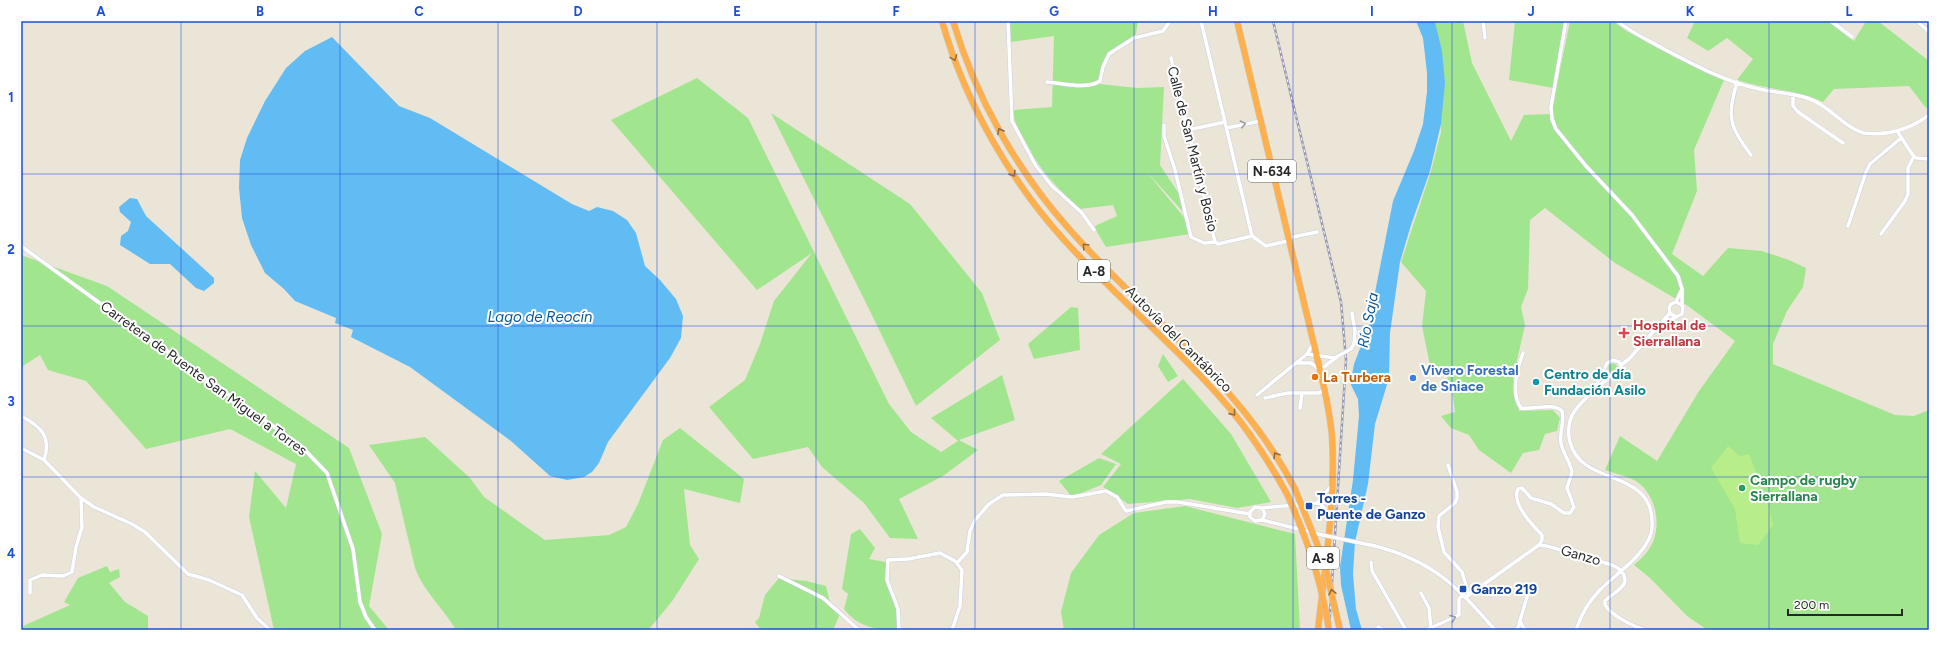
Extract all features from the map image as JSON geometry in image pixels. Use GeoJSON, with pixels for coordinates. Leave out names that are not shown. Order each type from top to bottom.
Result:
{"type":"FeatureCollection","features":[{"type":"Feature","properties":{"kind":"highway","name":"Autovía del Cantábrico"},"geometry":{"type":"LineString","coordinates":[[942,21],[957,65],[978,112],[1000,152],[1026,192],[1079,255],[1223,400],[1254,440],[1286,494],[1313,558],[1330,630]]}},
{"type":"Feature","properties":{"kind":"highway","name":"Autovía del Cantábrico"},"geometry":{"type":"LineString","coordinates":[[953,21],[966,59],[988,108],[1004,139],[1039,192],[1081,242],[1231,394],[1267,441],[1295,489],[1324,561],[1340,630]]}},
{"type":"Feature","properties":{"kind":"highway","name":"N-634"},"geometry":{"type":"LineString","coordinates":[[1237,21],[1308,322],[1314,355],[1322,368],[1324,391],[1332,436],[1331,486],[1325,574],[1318,630]]}},
{"type":"Feature","properties":{"kind":"street"},"geometry":{"type":"LineString","coordinates":[[1008,21],[1012,121],[1036,166],[1051,185],[1082,213],[1094,230]]}},
{"type":"Feature","properties":{"kind":"street"},"geometry":{"type":"LineString","coordinates":[[1047,82],[1088,85],[1096,84],[1100,81],[1103,67],[1109,54],[1134,38],[1163,31],[1170,21]]}},
{"type":"Feature","properties":{"kind":"street"},"geometry":{"type":"LineString","coordinates":[[1201,21],[1252,236],[1266,246],[1317,232]]}},
{"type":"Feature","properties":{"kind":"street"},"geometry":{"type":"LineString","coordinates":[[1483,21],[1485,38]]}},
{"type":"Feature","properties":{"kind":"street"},"geometry":{"type":"LineString","coordinates":[[1566,21],[1551,107],[1552,119],[1556,129],[1586,166],[1632,215],[1678,276],[1682,289],[1682,305],[1684,309],[1682,314],[1659,325]]}},
{"type":"Feature","properties":{"kind":"street"},"geometry":{"type":"LineString","coordinates":[[1617,21],[1639,36],[1681,58],[1736,82],[1759,89],[1809,98],[1822,104],[1848,125],[1863,133],[1897,131],[1910,128],[1929,115]]}},
{"type":"Feature","properties":{"kind":"street"},"geometry":{"type":"LineString","coordinates":[[1831,21],[1852,37]]}},
{"type":"Feature","properties":{"kind":"street"},"geometry":{"type":"LineString","coordinates":[[1917,21],[1929,32]]}},
{"type":"Feature","properties":{"kind":"street","name":"Calle de San Martín y Bosio"},"geometry":{"type":"LineString","coordinates":[[1164,126],[1164,136],[1175,170],[1191,238],[1204,243],[1215,242],[1171,58]]}},
{"type":"Feature","properties":{"kind":"street"},"geometry":{"type":"LineString","coordinates":[[1736,82],[1730,108],[1730,117],[1738,137],[1751,155]]}},
{"type":"Feature","properties":{"kind":"street"},"geometry":{"type":"LineString","coordinates":[[1793,95],[1793,106],[1798,112],[1842,143]]}},
{"type":"Feature","properties":{"kind":"street"},"geometry":{"type":"LineString","coordinates":[[1227,128],[1260,121]]}},
{"type":"Feature","properties":{"kind":"street"},"geometry":{"type":"LineString","coordinates":[[1188,130],[1225,122]]}},
{"type":"Feature","properties":{"kind":"street"},"geometry":{"type":"LineString","coordinates":[[1897,131],[1914,156],[1929,159]]}},
{"type":"Feature","properties":{"kind":"street"},"geometry":{"type":"LineString","coordinates":[[1848,226],[1870,164],[1901,138]]}},
{"type":"Feature","properties":{"kind":"street"},"geometry":{"type":"LineString","coordinates":[[1881,234],[1908,194],[1908,168],[1914,156]]}},
{"type":"Feature","properties":{"kind":"street"},"geometry":{"type":"LineString","coordinates":[[1215,242],[1218,244],[1252,236]]}},
{"type":"Feature","properties":{"kind":"street","name":"Carretera de Puente San Miguel a Torres"},"geometry":{"type":"LineString","coordinates":[[21,246],[118,318],[301,446],[315,459],[327,473],[353,549],[360,602],[366,617],[374,630]]}},
{"type":"Feature","properties":{"kind":"street"},"geometry":{"type":"LineString","coordinates":[[1594,389],[1620,372],[1621,365],[1670,313],[1670,306],[1676,302],[1682,289]]}},
{"type":"Feature","properties":{"kind":"street"},"geometry":{"type":"LineString","coordinates":[[1676,302],[1682,305]]}},
{"type":"Feature","properties":{"kind":"street"},"geometry":{"type":"LineString","coordinates":[[1295,363],[1311,362],[1322,368],[1336,357],[1351,349],[1354,344],[1355,331],[1352,313]]}},
{"type":"Feature","properties":{"kind":"street"},"geometry":{"type":"LineString","coordinates":[[1670,313],[1676,317]]}},
{"type":"Feature","properties":{"kind":"street"},"geometry":{"type":"LineString","coordinates":[[1426,630],[1459,615],[1459,599],[1539,545],[1542,540],[1542,535],[1523,513],[1517,500],[1516,492],[1518,489],[1522,488],[1531,498],[1551,504],[1564,512],[1570,513],[1574,507],[1568,494],[1567,485],[1572,472],[1564,455],[1561,444],[1560,434],[1563,415],[1562,411],[1553,406],[1529,409],[1521,408],[1519,405],[1516,382],[1517,368],[1523,353]]}},
{"type":"Feature","properties":{"kind":"street"},"geometry":{"type":"LineString","coordinates":[[1257,395],[1295,363],[1314,355],[1336,357]]}},
{"type":"Feature","properties":{"kind":"street"},"geometry":{"type":"LineString","coordinates":[[1311,362],[1314,355]]}},
{"type":"Feature","properties":{"kind":"street"},"geometry":{"type":"LineString","coordinates":[[1576,630],[1589,603],[1642,550],[1649,540],[1652,527],[1652,517],[1644,496],[1636,488],[1586,466],[1577,458],[1571,447],[1568,433],[1570,420],[1576,409],[1594,389],[1605,371],[1607,363],[1613,360],[1617,361],[1621,365]]}},
{"type":"Feature","properties":{"kind":"street"},"geometry":{"type":"LineString","coordinates":[[1605,371],[1613,376]]}},
{"type":"Feature","properties":{"kind":"street"},"geometry":{"type":"LineString","coordinates":[[1266,398],[1288,393],[1324,391]]}},
{"type":"Feature","properties":{"kind":"street"},"geometry":{"type":"LineString","coordinates":[[1300,408],[1302,393]]}},
{"type":"Feature","properties":{"kind":"street"},"geometry":{"type":"LineString","coordinates":[[21,416],[40,428],[43,433],[46,453],[44,460]]}},
{"type":"Feature","properties":{"kind":"street"},"geometry":{"type":"LineString","coordinates":[[22,450],[44,460],[81,498],[94,507],[139,528],[188,574],[209,580],[242,595],[257,618],[270,630]]}},
{"type":"Feature","properties":{"kind":"street"},"geometry":{"type":"LineString","coordinates":[[1448,466],[1458,496],[1455,503],[1438,516],[1438,527],[1444,552],[1462,572],[1466,595]]}},
{"type":"Feature","properties":{"kind":"street"},"geometry":{"type":"LineString","coordinates":[[1319,501],[1331,486]]}},
{"type":"Feature","properties":{"kind":"street"},"geometry":{"type":"LineString","coordinates":[[957,563],[966,552],[970,531],[975,520],[994,499],[1008,495],[1045,494],[1072,497],[1106,491],[1117,497],[1126,512],[1166,502],[1178,502],[1250,514]]}},
{"type":"Feature","properties":{"kind":"street"},"geometry":{"type":"LineString","coordinates":[[30,593],[30,580],[42,575],[63,576],[72,572],[76,547],[82,528],[81,498]]}},
{"type":"Feature","properties":{"kind":"street"},"geometry":{"type":"LineString","coordinates":[[1319,501],[1329,518]]}},
{"type":"Feature","properties":{"kind":"street"},"geometry":{"type":"LineString","coordinates":[[1250,514],[1253,508],[1258,507],[1262,508],[1319,501],[1330,502]]}},
{"type":"Feature","properties":{"kind":"street"},"geometry":{"type":"LineString","coordinates":[[1262,508],[1265,514],[1262,520]]}},
{"type":"Feature","properties":{"kind":"street"},"geometry":{"type":"LineString","coordinates":[[1250,514],[1253,520],[1262,520],[1375,546],[1420,562],[1428,566],[1466,595],[1495,630]]}},
{"type":"Feature","properties":{"kind":"street","name":"Ganzo"},"geometry":{"type":"LineString","coordinates":[[1539,545],[1564,550],[1586,559],[1606,562],[1620,571]]}},
{"type":"Feature","properties":{"kind":"street"},"geometry":{"type":"LineString","coordinates":[[899,630],[898,609],[887,580],[888,560],[908,559],[940,553],[957,563],[962,568],[963,576],[960,606],[952,630]]}},
{"type":"Feature","properties":{"kind":"street"},"geometry":{"type":"LineString","coordinates":[[1371,562],[1372,571],[1406,630]]}},
{"type":"Feature","properties":{"kind":"street"},"geometry":{"type":"LineString","coordinates":[[1620,571],[1624,577],[1624,584],[1605,601],[1605,605],[1610,612],[1640,629],[1646,630]]}},
{"type":"Feature","properties":{"kind":"street"},"geometry":{"type":"LineString","coordinates":[[779,576],[823,598],[859,630]]}},
{"type":"Feature","properties":{"kind":"street"},"geometry":{"type":"LineString","coordinates":[[1516,630],[1526,597],[1531,591]]}},
{"type":"Feature","properties":{"kind":"street"},"geometry":{"type":"LineString","coordinates":[[1421,593],[1429,608],[1431,629]]}},
{"type":"Feature","properties":{"kind":"street"},"geometry":{"type":"LineString","coordinates":[[1519,624],[1523,625],[1525,630]]}},
{"type":"Feature","properties":{"kind":"street"},"geometry":{"type":"LineString","coordinates":[[1378,627],[1384,630]]}},
{"type":"Feature","properties":{"kind":"green space"},"geometry":{"type":"Polygon","coordinates":[[[1009,21],[1138,21],[1136,34],[1107,54],[1099,79],[1100,84],[1137,88],[1164,87],[1160,165],[1179,194],[1186,215],[1146,171],[1187,221],[1190,234],[1106,247],[1095,226],[1117,216],[1113,205],[1080,209],[1055,185],[1042,169],[1029,150],[1015,122],[1014,110],[1052,107],[1054,36],[1011,42],[1009,21]]]}},
{"type":"Feature","properties":{"kind":"green space"},"geometry":{"type":"Polygon","coordinates":[[[1434,21],[1463,21],[1472,63],[1511,141],[1524,115],[1551,114],[1570,21],[1613,21],[1625,30],[1674,57],[1724,80],[1694,150],[1697,191],[1672,254],[1703,276],[1728,248],[1762,251],[1789,260],[1806,268],[1803,287],[1787,311],[1773,344],[1773,364],[1895,415],[1914,416],[1929,410],[1929,630],[1705,630],[1706,629],[1687,616],[1650,578],[1634,565],[1652,544],[1655,536],[1656,518],[1652,500],[1638,482],[1605,470],[1620,436],[1657,461],[1699,391],[1735,341],[1688,306],[1615,263],[1545,208],[1530,220],[1528,289],[1521,307],[1525,325],[1513,378],[1519,411],[1553,410],[1560,418],[1557,431],[1545,434],[1539,450],[1523,453],[1511,473],[1479,450],[1469,435],[1451,428],[1441,416],[1455,412],[1453,397],[1445,370],[1430,365],[1422,326],[1426,291],[1401,262],[1431,171],[1441,132],[1434,21]]]}},
{"type":"Feature","properties":{"kind":"green space"},"geometry":{"type":"Polygon","coordinates":[[[1515,21],[1566,21],[1554,88],[1509,80],[1515,21]]]}},
{"type":"Feature","properties":{"kind":"green space"},"geometry":{"type":"Polygon","coordinates":[[[1695,21],[1828,21],[1854,41],[1866,21],[1878,21],[1929,61],[1929,106],[1926,108],[1909,86],[1834,89],[1823,102],[1792,92],[1737,80],[1753,59],[1727,38],[1708,51],[1687,38],[1695,21]]]}},
{"type":"Feature","properties":{"kind":"green space"},"geometry":{"type":"Polygon","coordinates":[[[697,78],[748,118],[889,404],[911,432],[941,452],[958,441],[931,418],[1002,375],[1015,420],[959,440],[978,450],[943,476],[899,499],[918,539],[890,538],[864,503],[822,467],[808,447],[753,459],[709,407],[745,380],[760,344],[774,301],[812,253],[757,290],[611,120],[697,78]]]}},
{"type":"Feature","properties":{"kind":"green space"},"geometry":{"type":"Polygon","coordinates":[[[771,113],[910,204],[982,293],[1000,340],[916,406],[867,305],[771,113]]]}},
{"type":"Feature","properties":{"kind":"green space"},"geometry":{"type":"Polygon","coordinates":[[[21,255],[107,286],[349,448],[382,534],[369,606],[389,630],[274,630],[249,517],[255,471],[286,508],[296,464],[230,429],[146,449],[86,381],[48,370],[40,355],[23,366],[21,365],[21,255]]]}},
{"type":"Feature","properties":{"kind":"green space"},"geometry":{"type":"Polygon","coordinates":[[[1071,307],[1078,308],[1080,350],[1034,359],[1028,344],[1071,307]]]}},
{"type":"Feature","properties":{"kind":"green space"},"geometry":{"type":"Polygon","coordinates":[[[1163,354],[1178,376],[1168,382],[1158,366],[1163,354]]]}},
{"type":"Feature","properties":{"kind":"green space"},"geometry":{"type":"Polygon","coordinates":[[[1613,363],[1618,368],[1613,373],[1608,368],[1613,363]]]}},
{"type":"Feature","properties":{"kind":"green space"},"geometry":{"type":"Polygon","coordinates":[[[1183,379],[1231,434],[1271,502],[1237,508],[1190,499],[1128,504],[1103,487],[1121,464],[1101,454],[1183,379]]]}},
{"type":"Feature","properties":{"kind":"green space"},"geometry":{"type":"Polygon","coordinates":[[[680,428],[744,479],[740,503],[684,489],[690,545],[699,559],[673,600],[650,628],[651,630],[456,630],[423,585],[419,577],[415,568],[395,483],[369,445],[425,437],[470,478],[484,497],[545,540],[609,535],[626,527],[638,504],[663,440],[680,428]]]}},
{"type":"Feature","properties":{"kind":"green space","name":"Campo de rugby Sierrallana"},"geometry":{"type":"Polygon","coordinates":[[[1728,446],[1740,456],[1749,454],[1769,507],[1773,525],[1758,545],[1740,543],[1735,509],[1711,468],[1728,446]]]}},
{"type":"Feature","properties":{"kind":"green space"},"geometry":{"type":"Polygon","coordinates":[[[1099,458],[1116,464],[1101,485],[1072,497],[1059,481],[1099,458]]]}},
{"type":"Feature","properties":{"kind":"green space"},"geometry":{"type":"Polygon","coordinates":[[[1185,506],[1295,534],[1300,630],[1064,630],[1061,612],[1071,573],[1099,535],[1134,513],[1185,506]]]}},
{"type":"Feature","properties":{"kind":"green space"},"geometry":{"type":"Polygon","coordinates":[[[860,529],[875,548],[869,559],[886,562],[886,581],[896,603],[898,627],[896,630],[874,628],[861,624],[844,609],[848,594],[842,589],[851,534],[860,529]]]}},
{"type":"Feature","properties":{"kind":"green space"},"geometry":{"type":"Polygon","coordinates":[[[107,566],[110,572],[119,569],[120,577],[109,583],[125,602],[148,616],[148,630],[21,629],[21,627],[70,605],[64,602],[78,578],[107,566]]]}},
{"type":"Feature","properties":{"kind":"green space"},"geometry":{"type":"Polygon","coordinates":[[[779,578],[806,581],[826,586],[830,603],[840,614],[833,630],[761,630],[755,622],[759,618],[765,595],[779,578]]]}},
{"type":"Feature","properties":{"kind":"water"},"geometry":{"type":"Polygon","coordinates":[[[1416,21],[1434,21],[1436,26],[1442,51],[1445,83],[1441,124],[1430,171],[1400,262],[1390,333],[1389,378],[1375,424],[1368,484],[1355,542],[1353,574],[1356,609],[1362,630],[1351,630],[1341,585],[1340,567],[1353,480],[1359,416],[1358,399],[1351,385],[1351,380],[1354,364],[1368,328],[1393,201],[1414,151],[1423,124],[1427,92],[1427,73],[1423,38],[1416,21]]]}},
{"type":"Feature","properties":{"kind":"water","name":"Lago de Reocín"},"geometry":{"type":"Polygon","coordinates":[[[332,37],[399,106],[430,118],[572,204],[589,211],[597,207],[613,211],[627,220],[636,233],[645,266],[660,280],[676,299],[683,316],[681,338],[670,358],[608,442],[599,463],[592,472],[584,477],[567,480],[550,476],[511,441],[410,367],[351,337],[353,330],[335,323],[336,318],[295,301],[284,289],[265,273],[251,245],[242,218],[239,188],[240,160],[247,138],[265,101],[286,68],[305,51],[332,37]]]}},
{"type":"Feature","properties":{"kind":"water"},"geometry":{"type":"Polygon","coordinates":[[[130,198],[137,199],[146,216],[214,278],[214,283],[204,291],[196,288],[170,264],[150,264],[120,245],[121,236],[128,231],[131,222],[120,212],[119,207],[130,198]]]}},
{"type":"Feature","properties":{"kind":"railway"},"geometry":{"type":"LineString","coordinates":[[1273,21],[1341,302],[1346,360],[1329,630]]}},
{"type":"Feature","properties":{"kind":"place","name":"Hospital de Sierrallana"},"geometry":{"type":"Point","coordinates":[1624,333]}},
{"type":"Feature","properties":{"kind":"place","name":"La Turbera"},"geometry":{"type":"Point","coordinates":[1315,377]}},
{"type":"Feature","properties":{"kind":"place","name":"Vivero Forestal de Sniace"},"geometry":{"type":"Point","coordinates":[1413,378]}},
{"type":"Feature","properties":{"kind":"place","name":"Centro de día Fundación Asilo"},"geometry":{"type":"Point","coordinates":[1536,382]}},
{"type":"Feature","properties":{"kind":"place","name":"Campo de rugby Sierrallana"},"geometry":{"type":"Point","coordinates":[1742,488]}},
{"type":"Feature","properties":{"kind":"place","name":"Torres - Puente de Ganzo"},"geometry":{"type":"Point","coordinates":[1309,506]}},
{"type":"Feature","properties":{"kind":"place","name":"Ganzo 219"},"geometry":{"type":"Point","coordinates":[1463,589]}},
{"type":"Feature","properties":{"kind":"water label","name":"Río Saja"},"geometry":{"type":"Point","coordinates":[1368,320]}}]}
